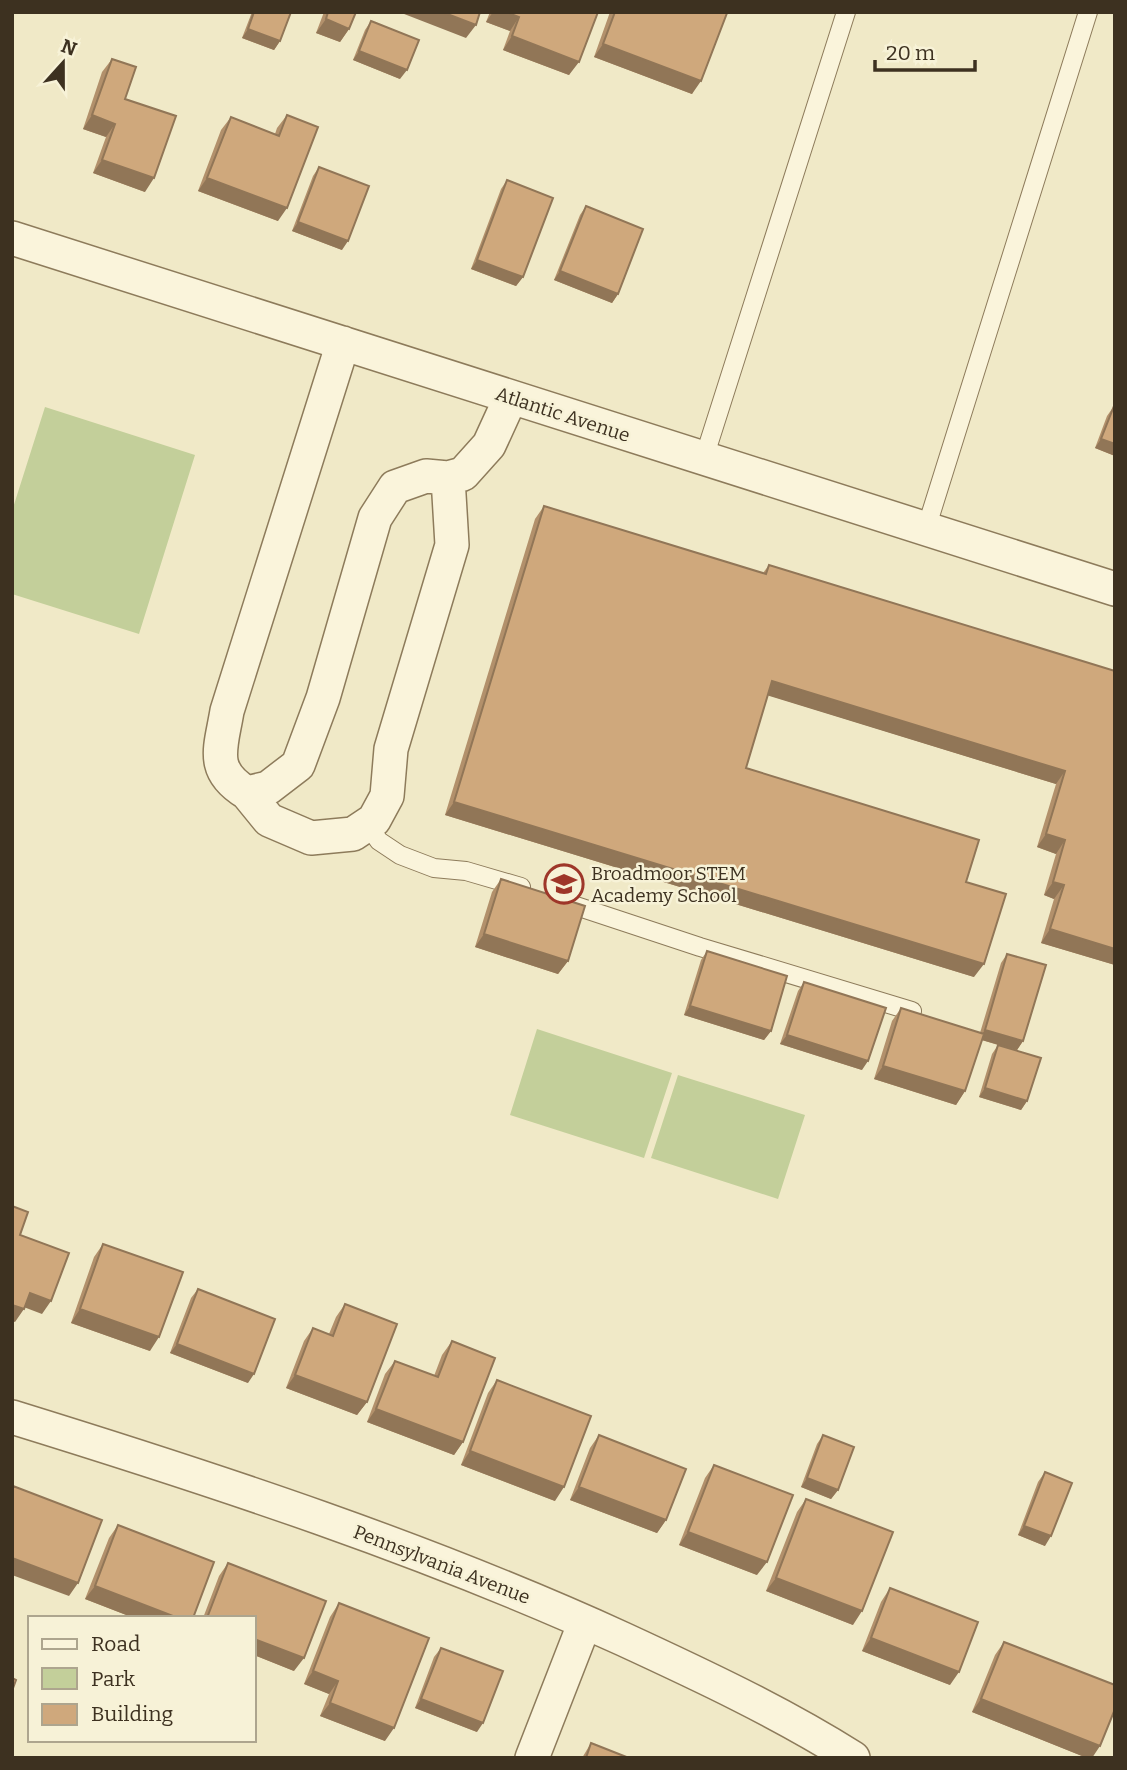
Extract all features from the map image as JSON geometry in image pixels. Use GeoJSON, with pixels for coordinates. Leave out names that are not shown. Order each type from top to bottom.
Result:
{"type":"FeatureCollection","features":[{"type":"Feature","properties":{"kind":"street","name":"Atlantic Avenue"},"geometry":{"type":"LineString","coordinates":[[14,243],[343,343],[1115,589]]}},
{"type":"Feature","properties":{"kind":"street"},"geometry":{"type":"LineString","coordinates":[[343,343],[227,711],[220,759],[230,783],[247,793],[268,820],[311,838],[353,834],[374,820],[387,796],[391,749],[452,545],[448,478]]}},
{"type":"Feature","properties":{"kind":"street"},"geometry":{"type":"LineString","coordinates":[[247,793],[268,788],[298,765],[323,698],[375,518],[395,487],[426,476],[448,478],[463,474],[489,445],[511,397]]}},
{"type":"Feature","properties":{"kind":"street","name":"Pennsylvania Avenue"},"geometry":{"type":"LineString","coordinates":[[12,1417],[297,1509],[452,1565],[706,1677],[853,1758]]}},
{"type":"Feature","properties":{"kind":"street"},"geometry":{"type":"LineString","coordinates":[[532,1758],[585,1622]]}},
{"type":"Feature","properties":{"kind":"lane"},"geometry":{"type":"LineString","coordinates":[[704,458],[846,12]]}},
{"type":"Feature","properties":{"kind":"lane"},"geometry":{"type":"LineString","coordinates":[[926,529],[1088,12]]}},
{"type":"Feature","properties":{"kind":"lane"},"geometry":{"type":"LineString","coordinates":[[367,824],[379,841],[400,855],[434,868],[466,871],[700,947],[912,1011]]}},
{"type":"Feature","properties":{"kind":"green space"},"geometry":{"type":"Polygon","coordinates":[[[45,407],[195,455],[139,634],[12,594],[12,511],[45,407]]]}},
{"type":"Feature","properties":{"kind":"green space"},"geometry":{"type":"Polygon","coordinates":[[[537,1029],[672,1073],[644,1158],[510,1115],[537,1029]]]}},
{"type":"Feature","properties":{"kind":"green space"},"geometry":{"type":"Polygon","coordinates":[[[678,1075],[805,1115],[778,1199],[651,1158],[678,1075]]]}},
{"type":"Feature","properties":{"kind":"building"},"geometry":{"type":"Polygon","coordinates":[[[254,12],[291,12],[280,41],[248,29],[254,12]]]}},
{"type":"Feature","properties":{"kind":"building"},"geometry":{"type":"Polygon","coordinates":[[[328,12],[356,12],[349,29],[326,19],[328,12]]]}},
{"type":"Feature","properties":{"kind":"building"},"geometry":{"type":"Polygon","coordinates":[[[442,12],[480,12],[476,25],[442,12]]]}},
{"type":"Feature","properties":{"kind":"building"},"geometry":{"type":"Polygon","coordinates":[[[506,12],[598,12],[579,62],[512,36],[519,17],[506,12]]]}},
{"type":"Feature","properties":{"kind":"building"},"geometry":{"type":"Polygon","coordinates":[[[615,12],[727,13],[701,81],[603,44],[615,12]]]}},
{"type":"Feature","properties":{"kind":"building"},"geometry":{"type":"Polygon","coordinates":[[[371,21],[419,40],[407,70],[359,51],[371,21]]]}},
{"type":"Feature","properties":{"kind":"building"},"geometry":{"type":"Polygon","coordinates":[[[112,59],[136,67],[125,99],[176,116],[154,178],[102,160],[115,124],[92,115],[112,59]]]}},
{"type":"Feature","properties":{"kind":"building"},"geometry":{"type":"Polygon","coordinates":[[[287,115],[318,127],[287,208],[207,178],[231,117],[279,136],[287,115]]]}},
{"type":"Feature","properties":{"kind":"building"},"geometry":{"type":"Polygon","coordinates":[[[319,167],[369,186],[348,241],[298,222],[319,167]]]}},
{"type":"Feature","properties":{"kind":"building"},"geometry":{"type":"Polygon","coordinates":[[[507,180],[553,198],[523,277],[477,260],[507,180]]]}},
{"type":"Feature","properties":{"kind":"building"},"geometry":{"type":"Polygon","coordinates":[[[586,206],[643,229],[618,294],[560,271],[586,206]]]}},
{"type":"Feature","properties":{"kind":"building"},"geometry":{"type":"Polygon","coordinates":[[[1115,407],[1115,444],[1101,439],[1115,407]]]}},
{"type":"Feature","properties":{"kind":"building"},"geometry":{"type":"Polygon","coordinates":[[[544,506],[766,574],[769,565],[1115,671],[1115,949],[1050,929],[1064,885],[1053,882],[1065,840],[1046,834],[1065,771],[772,681],[746,768],[979,840],[966,882],[1006,894],[984,964],[454,802],[544,506]]]}},
{"type":"Feature","properties":{"kind":"building"},"geometry":{"type":"Polygon","coordinates":[[[501,879],[585,906],[568,961],[484,934],[501,879]]]}},
{"type":"Feature","properties":{"kind":"building"},"geometry":{"type":"Polygon","coordinates":[[[707,951],[787,976],[771,1031],[690,1006],[707,951]]]}},
{"type":"Feature","properties":{"kind":"building"},"geometry":{"type":"Polygon","coordinates":[[[1007,954],[1046,965],[1023,1041],[985,1030],[1007,954]]]}},
{"type":"Feature","properties":{"kind":"building"},"geometry":{"type":"Polygon","coordinates":[[[804,982],[886,1008],[868,1061],[787,1035],[804,982]]]}},
{"type":"Feature","properties":{"kind":"building"},"geometry":{"type":"Polygon","coordinates":[[[901,1008],[984,1034],[965,1091],[883,1066],[901,1008]]]}},
{"type":"Feature","properties":{"kind":"building"},"geometry":{"type":"Polygon","coordinates":[[[998,1045],[1041,1058],[1027,1101],[985,1088],[998,1045]]]}},
{"type":"Feature","properties":{"kind":"building"},"geometry":{"type":"Polygon","coordinates":[[[12,1206],[28,1212],[20,1235],[69,1253],[51,1301],[30,1293],[24,1309],[12,1305],[12,1206]]]}},
{"type":"Feature","properties":{"kind":"building"},"geometry":{"type":"Polygon","coordinates":[[[103,1244],[183,1272],[159,1337],[80,1309],[103,1244]]]}},
{"type":"Feature","properties":{"kind":"building"},"geometry":{"type":"Polygon","coordinates":[[[198,1289],[275,1319],[254,1374],[177,1344],[198,1289]]]}},
{"type":"Feature","properties":{"kind":"building"},"geometry":{"type":"Polygon","coordinates":[[[345,1304],[397,1324],[367,1402],[295,1375],[313,1328],[333,1336],[345,1304]]]}},
{"type":"Feature","properties":{"kind":"building"},"geometry":{"type":"Polygon","coordinates":[[[452,1341],[495,1358],[463,1442],[376,1409],[395,1361],[438,1377],[452,1341]]]}},
{"type":"Feature","properties":{"kind":"building"},"geometry":{"type":"Polygon","coordinates":[[[497,1380],[591,1416],[564,1487],[470,1451],[497,1380]]]}},
{"type":"Feature","properties":{"kind":"building"},"geometry":{"type":"Polygon","coordinates":[[[599,1435],[686,1469],[666,1520],[579,1487],[599,1435]]]}},
{"type":"Feature","properties":{"kind":"building"},"geometry":{"type":"Polygon","coordinates":[[[823,1435],[854,1447],[838,1490],[807,1478],[823,1435]]]}},
{"type":"Feature","properties":{"kind":"building"},"geometry":{"type":"Polygon","coordinates":[[[714,1465],[793,1495],[767,1562],[688,1532],[714,1465]]]}},
{"type":"Feature","properties":{"kind":"building"},"geometry":{"type":"Polygon","coordinates":[[[1045,1472],[1072,1483],[1051,1536],[1024,1526],[1045,1472]]]}},
{"type":"Feature","properties":{"kind":"building"},"geometry":{"type":"Polygon","coordinates":[[[13,1486],[102,1520],[78,1583],[12,1558],[13,1486]]]}},
{"type":"Feature","properties":{"kind":"building"},"geometry":{"type":"Polygon","coordinates":[[[806,1499],[893,1532],[862,1611],[776,1578],[806,1499]]]}},
{"type":"Feature","properties":{"kind":"building"},"geometry":{"type":"Polygon","coordinates":[[[118,1525],[214,1562],[194,1616],[173,1616],[95,1586],[118,1525]]]}},
{"type":"Feature","properties":{"kind":"building"},"geometry":{"type":"Polygon","coordinates":[[[228,1563],[326,1601],[304,1658],[256,1640],[256,1616],[208,1616],[228,1563]]]}},
{"type":"Feature","properties":{"kind":"building"},"geometry":{"type":"Polygon","coordinates":[[[890,1588],[978,1622],[959,1672],[871,1638],[890,1588]]]}},
{"type":"Feature","properties":{"kind":"building"},"geometry":{"type":"Polygon","coordinates":[[[339,1603],[429,1638],[394,1728],[330,1703],[338,1681],[313,1671],[339,1603]]]}},
{"type":"Feature","properties":{"kind":"building"},"geometry":{"type":"Polygon","coordinates":[[[1004,1642],[1115,1685],[1115,1709],[1100,1746],[981,1699],[1004,1642]]]}},
{"type":"Feature","properties":{"kind":"building"},"geometry":{"type":"Polygon","coordinates":[[[441,1648],[503,1671],[483,1723],[421,1699],[441,1648]]]}},
{"type":"Feature","properties":{"kind":"building"},"geometry":{"type":"Polygon","coordinates":[[[591,1743],[629,1758],[586,1758],[591,1743]]]}},
{"type":"Feature","properties":{"kind":"place","name":"Broadmoor STEM Academy School"},"geometry":{"type":"Point","coordinates":[564,884]}}]}
